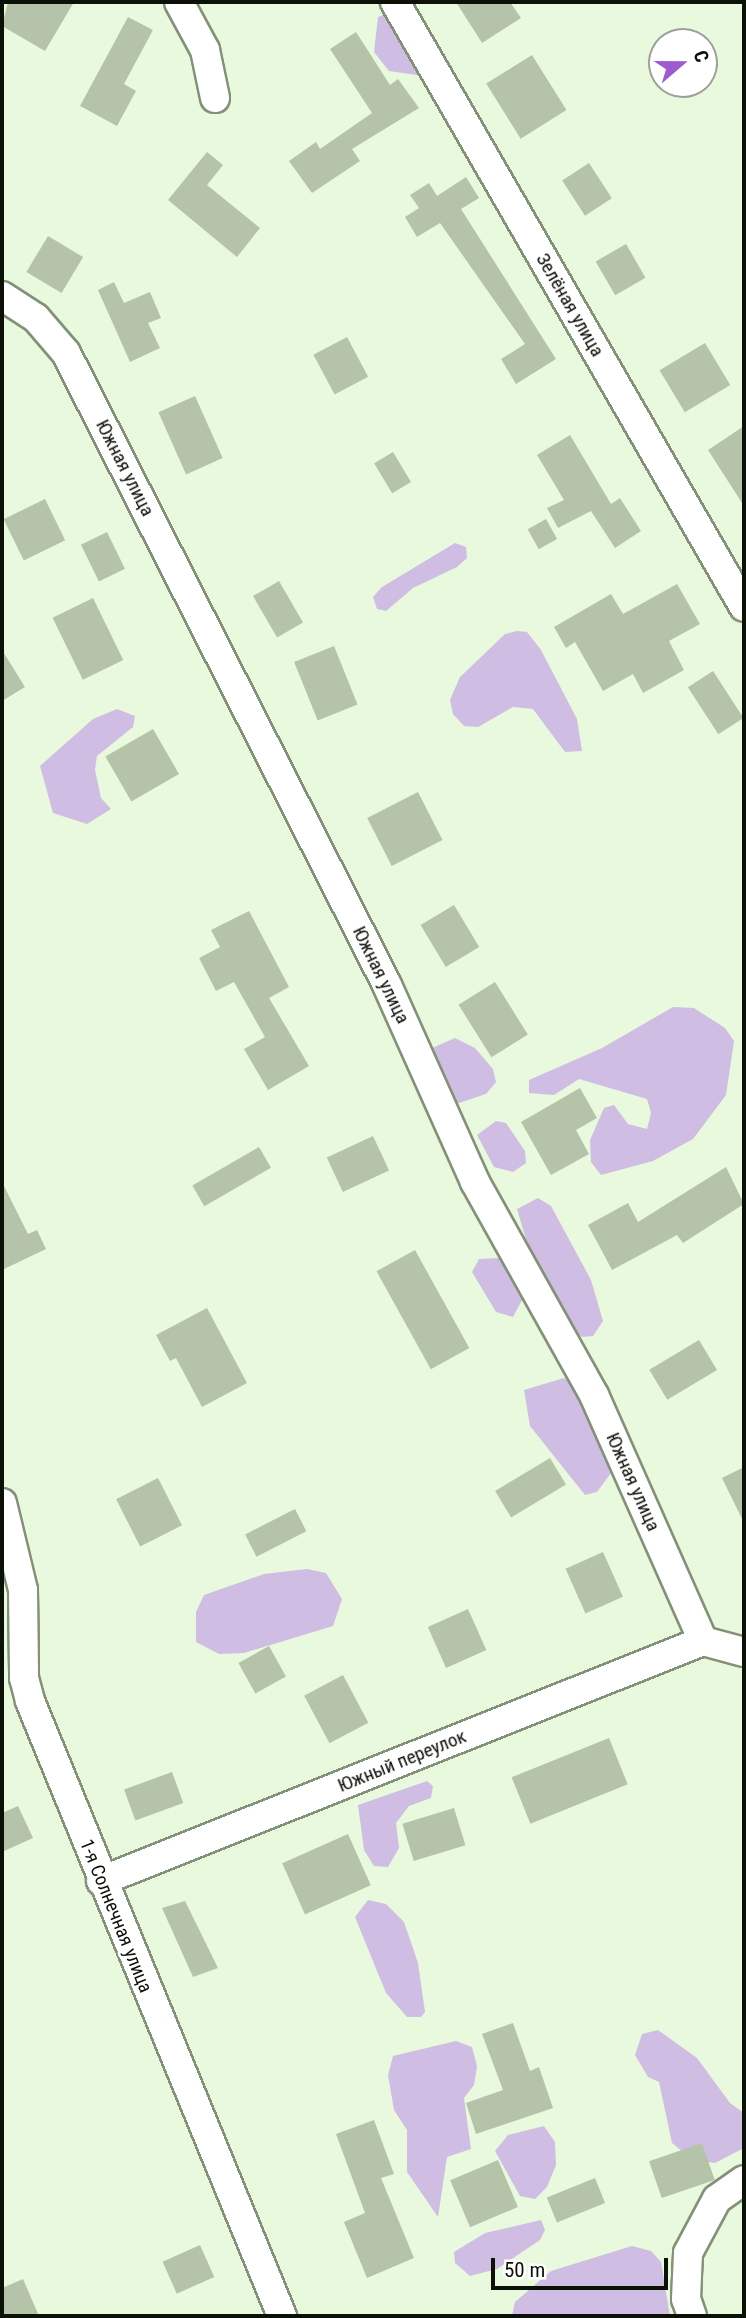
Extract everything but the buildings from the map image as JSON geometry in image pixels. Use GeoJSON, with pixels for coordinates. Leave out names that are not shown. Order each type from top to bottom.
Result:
{"type":"FeatureCollection","features":[{"type":"Feature","properties":{"kind":"street"},"geometry":{"type":"LineString","coordinates":[[179,2],[205,50],[215,98]]}},
{"type":"Feature","properties":{"kind":"street","name":"Зелёная улица"},"geometry":{"type":"LineString","coordinates":[[396,2],[744,607]]}},
{"type":"Feature","properties":{"kind":"street","name":"Южная улица"},"geometry":{"type":"LineString","coordinates":[[2,296],[36,317],[66,353],[387,985],[475,1181],[594,1395],[703,1641]]}},
{"type":"Feature","properties":{"kind":"street","name":"1-я Солнечная улица"},"geometry":{"type":"LineString","coordinates":[[2,1503],[23,1590],[27,1693],[101,1881],[282,2316]]}},
{"type":"Feature","properties":{"kind":"street"},"geometry":{"type":"LineString","coordinates":[[703,1641],[744,1653]]}},
{"type":"Feature","properties":{"kind":"street","name":"Южный переулок"},"geometry":{"type":"LineString","coordinates":[[101,1881],[703,1641]]}},
{"type":"Feature","properties":{"kind":"street"},"geometry":{"type":"LineString","coordinates":[[692,2316],[686,2299],[688,2253],[717,2199],[744,2180]]}},
{"type":"Feature","properties":{"kind":"shaded area"},"geometry":{"type":"Polygon","coordinates":[[[391,12],[423,58],[417,75],[389,71],[374,52],[378,17],[391,12]]]}},
{"type":"Feature","properties":{"kind":"shaded area"},"geometry":{"type":"Polygon","coordinates":[[[455,543],[466,547],[467,558],[457,567],[413,588],[386,611],[377,609],[373,597],[382,587],[455,543]]]}},
{"type":"Feature","properties":{"kind":"shaded area"},"geometry":{"type":"Polygon","coordinates":[[[527,632],[541,650],[577,719],[582,751],[565,752],[533,709],[513,707],[478,727],[464,726],[453,714],[450,700],[460,677],[505,634],[527,632]]]}},
{"type":"Feature","properties":{"kind":"shaded area"},"geometry":{"type":"Polygon","coordinates":[[[117,709],[135,716],[133,727],[97,756],[95,770],[101,798],[111,809],[87,824],[53,813],[40,766],[93,719],[117,709]]]}},
{"type":"Feature","properties":{"kind":"shaded area"},"geometry":{"type":"Polygon","coordinates":[[[673,1007],[694,1008],[725,1028],[734,1041],[726,1095],[693,1139],[653,1161],[601,1175],[591,1162],[590,1140],[604,1108],[614,1105],[628,1124],[647,1129],[651,1113],[647,1099],[579,1079],[554,1095],[529,1093],[529,1080],[602,1048],[673,1007]]]}},
{"type":"Feature","properties":{"kind":"shaded area"},"geometry":{"type":"Polygon","coordinates":[[[455,1038],[475,1048],[493,1069],[496,1082],[486,1094],[453,1105],[430,1049],[455,1038]]]}},
{"type":"Feature","properties":{"kind":"shaded area"},"geometry":{"type":"Polygon","coordinates":[[[496,1121],[506,1123],[525,1151],[526,1163],[513,1172],[494,1167],[477,1135],[496,1121]]]}},
{"type":"Feature","properties":{"kind":"shaded area"},"geometry":{"type":"Polygon","coordinates":[[[538,1198],[551,1206],[591,1280],[603,1321],[593,1336],[582,1337],[571,1328],[530,1253],[517,1209],[538,1198]]]}},
{"type":"Feature","properties":{"kind":"shaded area"},"geometry":{"type":"Polygon","coordinates":[[[499,1258],[522,1300],[513,1317],[496,1312],[472,1272],[479,1259],[499,1258]]]}},
{"type":"Feature","properties":{"kind":"shaded area"},"geometry":{"type":"Polygon","coordinates":[[[564,1378],[582,1391],[611,1473],[597,1492],[585,1495],[530,1426],[524,1390],[564,1378]]]}},
{"type":"Feature","properties":{"kind":"shaded area"},"geometry":{"type":"Polygon","coordinates":[[[307,1569],[326,1573],[342,1599],[333,1626],[244,1653],[219,1654],[196,1642],[196,1612],[204,1595],[264,1574],[307,1569]]]}},
{"type":"Feature","properties":{"kind":"shaded area"},"geometry":{"type":"Polygon","coordinates":[[[427,1781],[433,1786],[431,1798],[409,1806],[396,1823],[399,1848],[388,1867],[374,1866],[364,1850],[358,1805],[427,1781]]]}},
{"type":"Feature","properties":{"kind":"shaded area"},"geometry":{"type":"Polygon","coordinates":[[[368,1900],[386,1904],[404,1922],[418,1963],[425,2012],[421,2017],[407,2017],[386,1993],[355,1917],[368,1900]]]}},
{"type":"Feature","properties":{"kind":"shaded area"},"geometry":{"type":"Polygon","coordinates":[[[658,2030],[697,2058],[730,2103],[744,2113],[744,2148],[715,2163],[693,2160],[672,2143],[659,2082],[648,2077],[635,2055],[642,2034],[658,2030]]]}},
{"type":"Feature","properties":{"kind":"shaded area"},"geometry":{"type":"Polygon","coordinates":[[[456,2041],[472,2047],[477,2066],[474,2085],[464,2098],[471,2149],[447,2157],[438,2217],[407,2172],[407,2130],[394,2110],[388,2075],[393,2056],[456,2041]]]}},
{"type":"Feature","properties":{"kind":"shaded area"},"geometry":{"type":"Polygon","coordinates":[[[544,2126],[555,2142],[556,2165],[547,2187],[535,2199],[520,2196],[495,2151],[508,2135],[544,2126]]]}},
{"type":"Feature","properties":{"kind":"shaded area"},"geometry":{"type":"Polygon","coordinates":[[[541,2220],[545,2230],[540,2240],[497,2269],[470,2276],[455,2263],[454,2252],[485,2233],[541,2220]]]}},
{"type":"Feature","properties":{"kind":"shaded area"},"geometry":{"type":"Polygon","coordinates":[[[632,2246],[651,2251],[661,2262],[670,2316],[512,2316],[515,2302],[551,2271],[632,2246]]]}}]}
